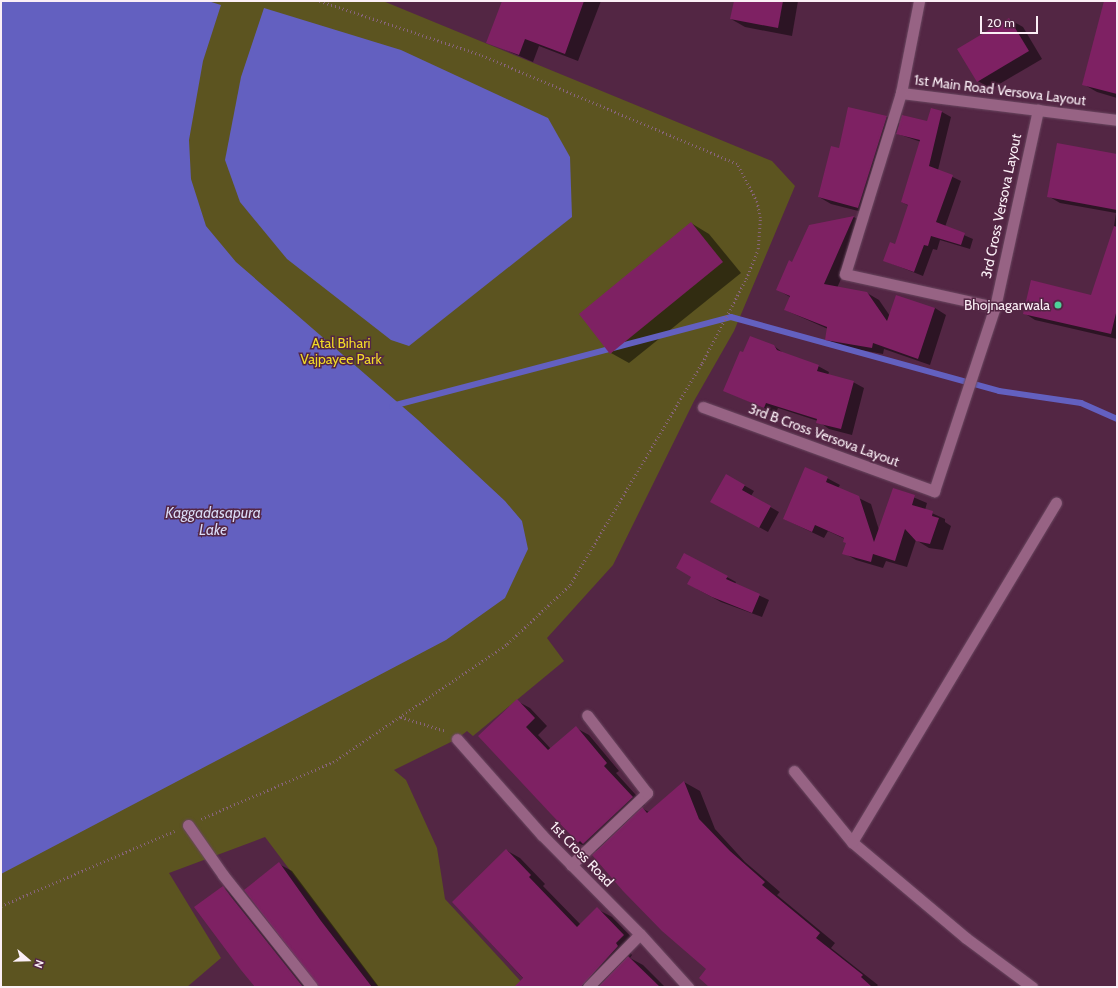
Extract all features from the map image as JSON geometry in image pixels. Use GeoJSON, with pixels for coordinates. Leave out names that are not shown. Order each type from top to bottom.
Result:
{"type":"FeatureCollection","features":[{"type":"Feature","properties":{"kind":"street","name":"1st Main Road Versova Layout"},"geometry":{"type":"LineString","coordinates":[[919,1],[901,93],[1117,120]]}},
{"type":"Feature","properties":{"kind":"street"},"geometry":{"type":"LineString","coordinates":[[901,93],[845,274],[995,306]]}},
{"type":"Feature","properties":{"kind":"street","name":"3rd Cross Versova Layout"},"geometry":{"type":"LineString","coordinates":[[934,491],[995,306],[1038,110]]}},
{"type":"Feature","properties":{"kind":"street","name":"3rd B Cross Versova Layout"},"geometry":{"type":"LineString","coordinates":[[703,407],[934,491]]}},
{"type":"Feature","properties":{"kind":"street"},"geometry":{"type":"LineString","coordinates":[[852,842],[1056,503]]}},
{"type":"Feature","properties":{"kind":"street"},"geometry":{"type":"LineString","coordinates":[[571,865],[647,793],[587,715]]}},
{"type":"Feature","properties":{"kind":"street","name":"1st Cross Road"},"geometry":{"type":"LineString","coordinates":[[454,736],[571,865],[640,934],[688,987]]}},
{"type":"Feature","properties":{"kind":"street"},"geometry":{"type":"LineString","coordinates":[[794,771],[852,842],[966,938],[1032,987]]}},
{"type":"Feature","properties":{"kind":"street"},"geometry":{"type":"LineString","coordinates":[[188,825],[223,875],[312,987]]}},
{"type":"Feature","properties":{"kind":"street"},"geometry":{"type":"LineString","coordinates":[[588,987],[640,934]]}},
{"type":"Feature","properties":{"kind":"path"},"geometry":{"type":"LineString","coordinates":[[1,906],[333,762],[507,644],[570,585],[702,363],[746,279],[758,249],[760,218],[752,188],[737,164],[480,55],[319,1]]}},
{"type":"Feature","properties":{"kind":"path"},"geometry":{"type":"LineString","coordinates":[[401,716],[454,736]]}},
{"type":"Feature","properties":{"kind":"green space","name":"Atal Bihari Vajpayee Park"},"geometry":{"type":"Polygon","coordinates":[[[1,1],[383,1],[772,161],[795,186],[734,331],[694,401],[613,565],[547,638],[564,661],[473,736],[467,731],[457,739],[394,770],[406,780],[437,848],[445,899],[526,987],[378,987],[265,837],[169,873],[221,958],[187,987],[1,987],[1,1]]]}},
{"type":"Feature","properties":{"kind":"water","name":"Kaggadasapura Lake"},"geometry":{"type":"Polygon","coordinates":[[[1,1],[208,1],[221,5],[203,61],[189,140],[191,179],[206,226],[236,262],[418,420],[505,501],[522,521],[528,549],[505,598],[446,640],[1,874],[1,1]]]}},
{"type":"Feature","properties":{"kind":"water"},"geometry":{"type":"Polygon","coordinates":[[[264,8],[401,50],[548,118],[570,157],[572,217],[409,346],[391,340],[287,259],[240,202],[225,160],[241,77],[264,8]]]}},
{"type":"Feature","properties":{"kind":"building"},"geometry":{"type":"Polygon","coordinates":[[[502,1],[584,1],[565,54],[525,39],[519,55],[486,43],[502,1]]]}},
{"type":"Feature","properties":{"kind":"building"},"geometry":{"type":"Polygon","coordinates":[[[734,1],[783,1],[778,28],[730,19],[734,1]]]}},
{"type":"Feature","properties":{"kind":"building"},"geometry":{"type":"Polygon","coordinates":[[[1104,1],[1117,1],[1117,94],[1082,85],[1104,1]]]}},
{"type":"Feature","properties":{"kind":"building"},"geometry":{"type":"Polygon","coordinates":[[[1009,18],[1029,51],[977,82],[957,49],[1009,18]]]}},
{"type":"Feature","properties":{"kind":"building"},"geometry":{"type":"Polygon","coordinates":[[[848,107],[887,116],[858,208],[818,197],[831,146],[839,148],[848,107]]]}},
{"type":"Feature","properties":{"kind":"building"},"geometry":{"type":"Polygon","coordinates":[[[931,108],[942,111],[929,166],[953,175],[936,222],[965,233],[961,245],[931,236],[928,246],[924,245],[914,272],[883,261],[890,242],[895,244],[908,205],[901,202],[920,140],[896,134],[902,115],[927,121],[931,108]]]}},
{"type":"Feature","properties":{"kind":"building"},"geometry":{"type":"Polygon","coordinates":[[[1057,143],[1117,154],[1117,210],[1047,197],[1057,143]]]}},
{"type":"Feature","properties":{"kind":"building"},"geometry":{"type":"Polygon","coordinates":[[[854,216],[824,284],[867,292],[887,321],[896,295],[935,308],[918,359],[873,343],[872,348],[825,340],[827,327],[784,310],[790,296],[776,290],[789,260],[792,262],[809,225],[854,216]]]}},
{"type":"Feature","properties":{"kind":"building"},"geometry":{"type":"Polygon","coordinates":[[[691,222],[723,262],[610,354],[579,314],[691,222]]]}},
{"type":"Feature","properties":{"kind":"building"},"geometry":{"type":"Polygon","coordinates":[[[1114,226],[1117,227],[1117,309],[1111,334],[1023,314],[1031,280],[1091,295],[1114,226]]]}},
{"type":"Feature","properties":{"kind":"building"},"geometry":{"type":"Polygon","coordinates":[[[750,336],[774,345],[777,350],[819,365],[817,371],[854,381],[841,429],[816,423],[817,419],[766,403],[764,408],[723,391],[740,351],[743,352],[750,336]]]}},
{"type":"Feature","properties":{"kind":"building"},"geometry":{"type":"Polygon","coordinates":[[[805,467],[828,477],[826,482],[859,496],[874,542],[893,488],[915,495],[912,505],[933,511],[932,516],[939,518],[930,544],[916,541],[905,529],[895,561],[873,554],[871,562],[842,554],[846,543],[843,542],[844,538],[815,525],[812,532],[783,519],[805,467]]]}},
{"type":"Feature","properties":{"kind":"building"},"geometry":{"type":"Polygon","coordinates":[[[726,474],[745,485],[742,490],[771,506],[759,528],[710,502],[726,474]]]}},
{"type":"Feature","properties":{"kind":"building"},"geometry":{"type":"Polygon","coordinates":[[[684,553],[728,576],[726,579],[760,594],[752,613],[712,597],[687,584],[691,577],[676,568],[684,553]]]}},
{"type":"Feature","properties":{"kind":"building"},"geometry":{"type":"Polygon","coordinates":[[[517,699],[535,718],[526,727],[548,750],[576,726],[607,763],[604,766],[633,797],[583,844],[580,841],[578,843],[478,736],[517,699]]]}},
{"type":"Feature","properties":{"kind":"building"},"geometry":{"type":"Polygon","coordinates":[[[684,781],[699,819],[730,851],[765,882],[762,885],[820,933],[816,938],[863,975],[861,977],[872,987],[709,987],[699,978],[706,969],[662,931],[623,891],[592,855],[642,807],[647,813],[684,781]]]}},
{"type":"Feature","properties":{"kind":"building"},"geometry":{"type":"Polygon","coordinates":[[[506,849],[531,875],[529,877],[577,927],[597,907],[624,935],[616,943],[618,946],[581,987],[514,987],[523,978],[452,902],[506,849]]]}},
{"type":"Feature","properties":{"kind":"building"},"geometry":{"type":"Polygon","coordinates":[[[279,862],[321,921],[372,987],[319,987],[244,890],[279,862]]]}},
{"type":"Feature","properties":{"kind":"building"},"geometry":{"type":"Polygon","coordinates":[[[223,886],[303,987],[255,987],[241,970],[194,907],[223,886]]]}},
{"type":"Feature","properties":{"kind":"building"},"geometry":{"type":"Polygon","coordinates":[[[628,956],[660,987],[598,987],[628,956]]]}},
{"type":"Feature","properties":{"kind":"waterway"},"geometry":{"type":"LineString","coordinates":[[392,406],[731,317],[999,391],[1081,403],[1117,419]]}},
{"type":"Feature","properties":{"kind":"place","name":"Bhojnagarwala"},"geometry":{"type":"Point","coordinates":[1058,305]}}]}
